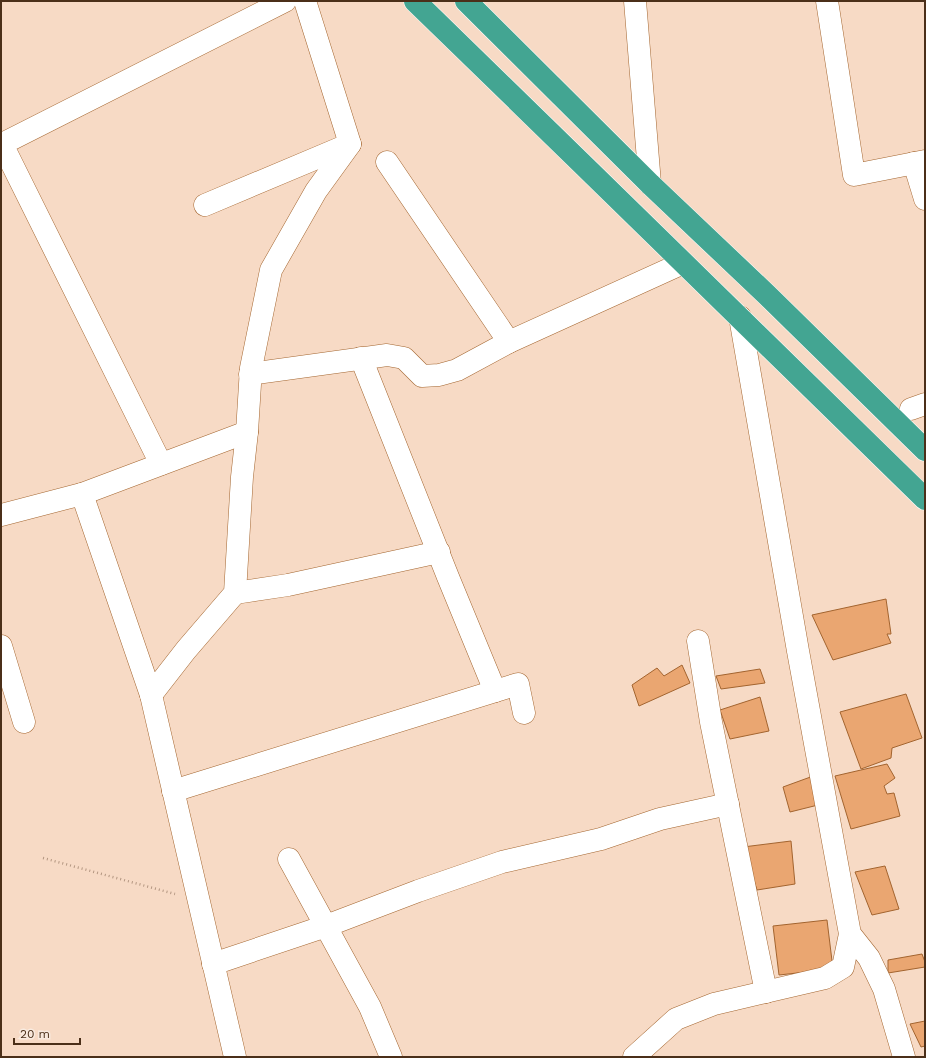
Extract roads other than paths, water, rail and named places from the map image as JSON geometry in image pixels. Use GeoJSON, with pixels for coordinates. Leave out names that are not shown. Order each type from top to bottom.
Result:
{"type":"FeatureCollection","features":[{"type":"Feature","properties":{"kind":"highway"},"geometry":{"type":"LineString","coordinates":[[415,1],[925,499]]}},
{"type":"Feature","properties":{"kind":"highway"},"geometry":{"type":"LineString","coordinates":[[466,1],[650,184],[767,295],[925,450]]}},
{"type":"Feature","properties":{"kind":"street"},"geometry":{"type":"LineString","coordinates":[[161,464],[2,144],[285,1]]}},
{"type":"Feature","properties":{"kind":"street"},"geometry":{"type":"LineString","coordinates":[[305,1],[350,144]]}},
{"type":"Feature","properties":{"kind":"street"},"geometry":{"type":"LineString","coordinates":[[635,1],[650,184]]}},
{"type":"Feature","properties":{"kind":"street"},"geometry":{"type":"LineString","coordinates":[[827,1],[854,175],[919,162],[925,199]]}},
{"type":"Feature","properties":{"kind":"street"},"geometry":{"type":"LineString","coordinates":[[205,205],[350,144]]}},
{"type":"Feature","properties":{"kind":"street"},"geometry":{"type":"LineString","coordinates":[[151,695],[186,650],[235,593],[250,374],[271,270],[316,191],[350,144]]}},
{"type":"Feature","properties":{"kind":"street"},"geometry":{"type":"LineString","coordinates":[[387,162],[509,342]]}},
{"type":"Feature","properties":{"kind":"street"},"geometry":{"type":"LineString","coordinates":[[250,374],[387,355],[404,358],[422,376],[439,376],[457,370],[509,342],[683,263]]}},
{"type":"Feature","properties":{"kind":"street"},"geometry":{"type":"LineString","coordinates":[[643,1054],[676,1019],[714,1004],[825,978],[843,967],[850,934],[798,651],[740,317]]}},
{"type":"Feature","properties":{"kind":"street"},"geometry":{"type":"LineString","coordinates":[[361,358],[495,691]]}},
{"type":"Feature","properties":{"kind":"street"},"geometry":{"type":"LineString","coordinates":[[3,511],[82,494],[247,432]]}},
{"type":"Feature","properties":{"kind":"street"},"geometry":{"type":"LineString","coordinates":[[82,494],[151,695],[235,1057]]}},
{"type":"Feature","properties":{"kind":"street"},"geometry":{"type":"LineString","coordinates":[[235,593],[288,585],[439,552]]}},
{"type":"Feature","properties":{"kind":"street"},"geometry":{"type":"LineString","coordinates":[[698,641],[711,722],[766,992]]}},
{"type":"Feature","properties":{"kind":"street"},"geometry":{"type":"LineString","coordinates":[[1,646],[24,722]]}},
{"type":"Feature","properties":{"kind":"street"},"geometry":{"type":"LineString","coordinates":[[173,791],[518,684],[524,713]]}},
{"type":"Feature","properties":{"kind":"street"},"geometry":{"type":"LineString","coordinates":[[213,964],[326,926],[418,891],[502,862],[601,839],[660,819],[728,804]]}},
{"type":"Feature","properties":{"kind":"street"},"geometry":{"type":"LineString","coordinates":[[289,859],[370,1007],[391,1057]]}},
{"type":"Feature","properties":{"kind":"street"},"geometry":{"type":"LineString","coordinates":[[850,934],[869,958],[884,989],[904,1057]]}}]}
